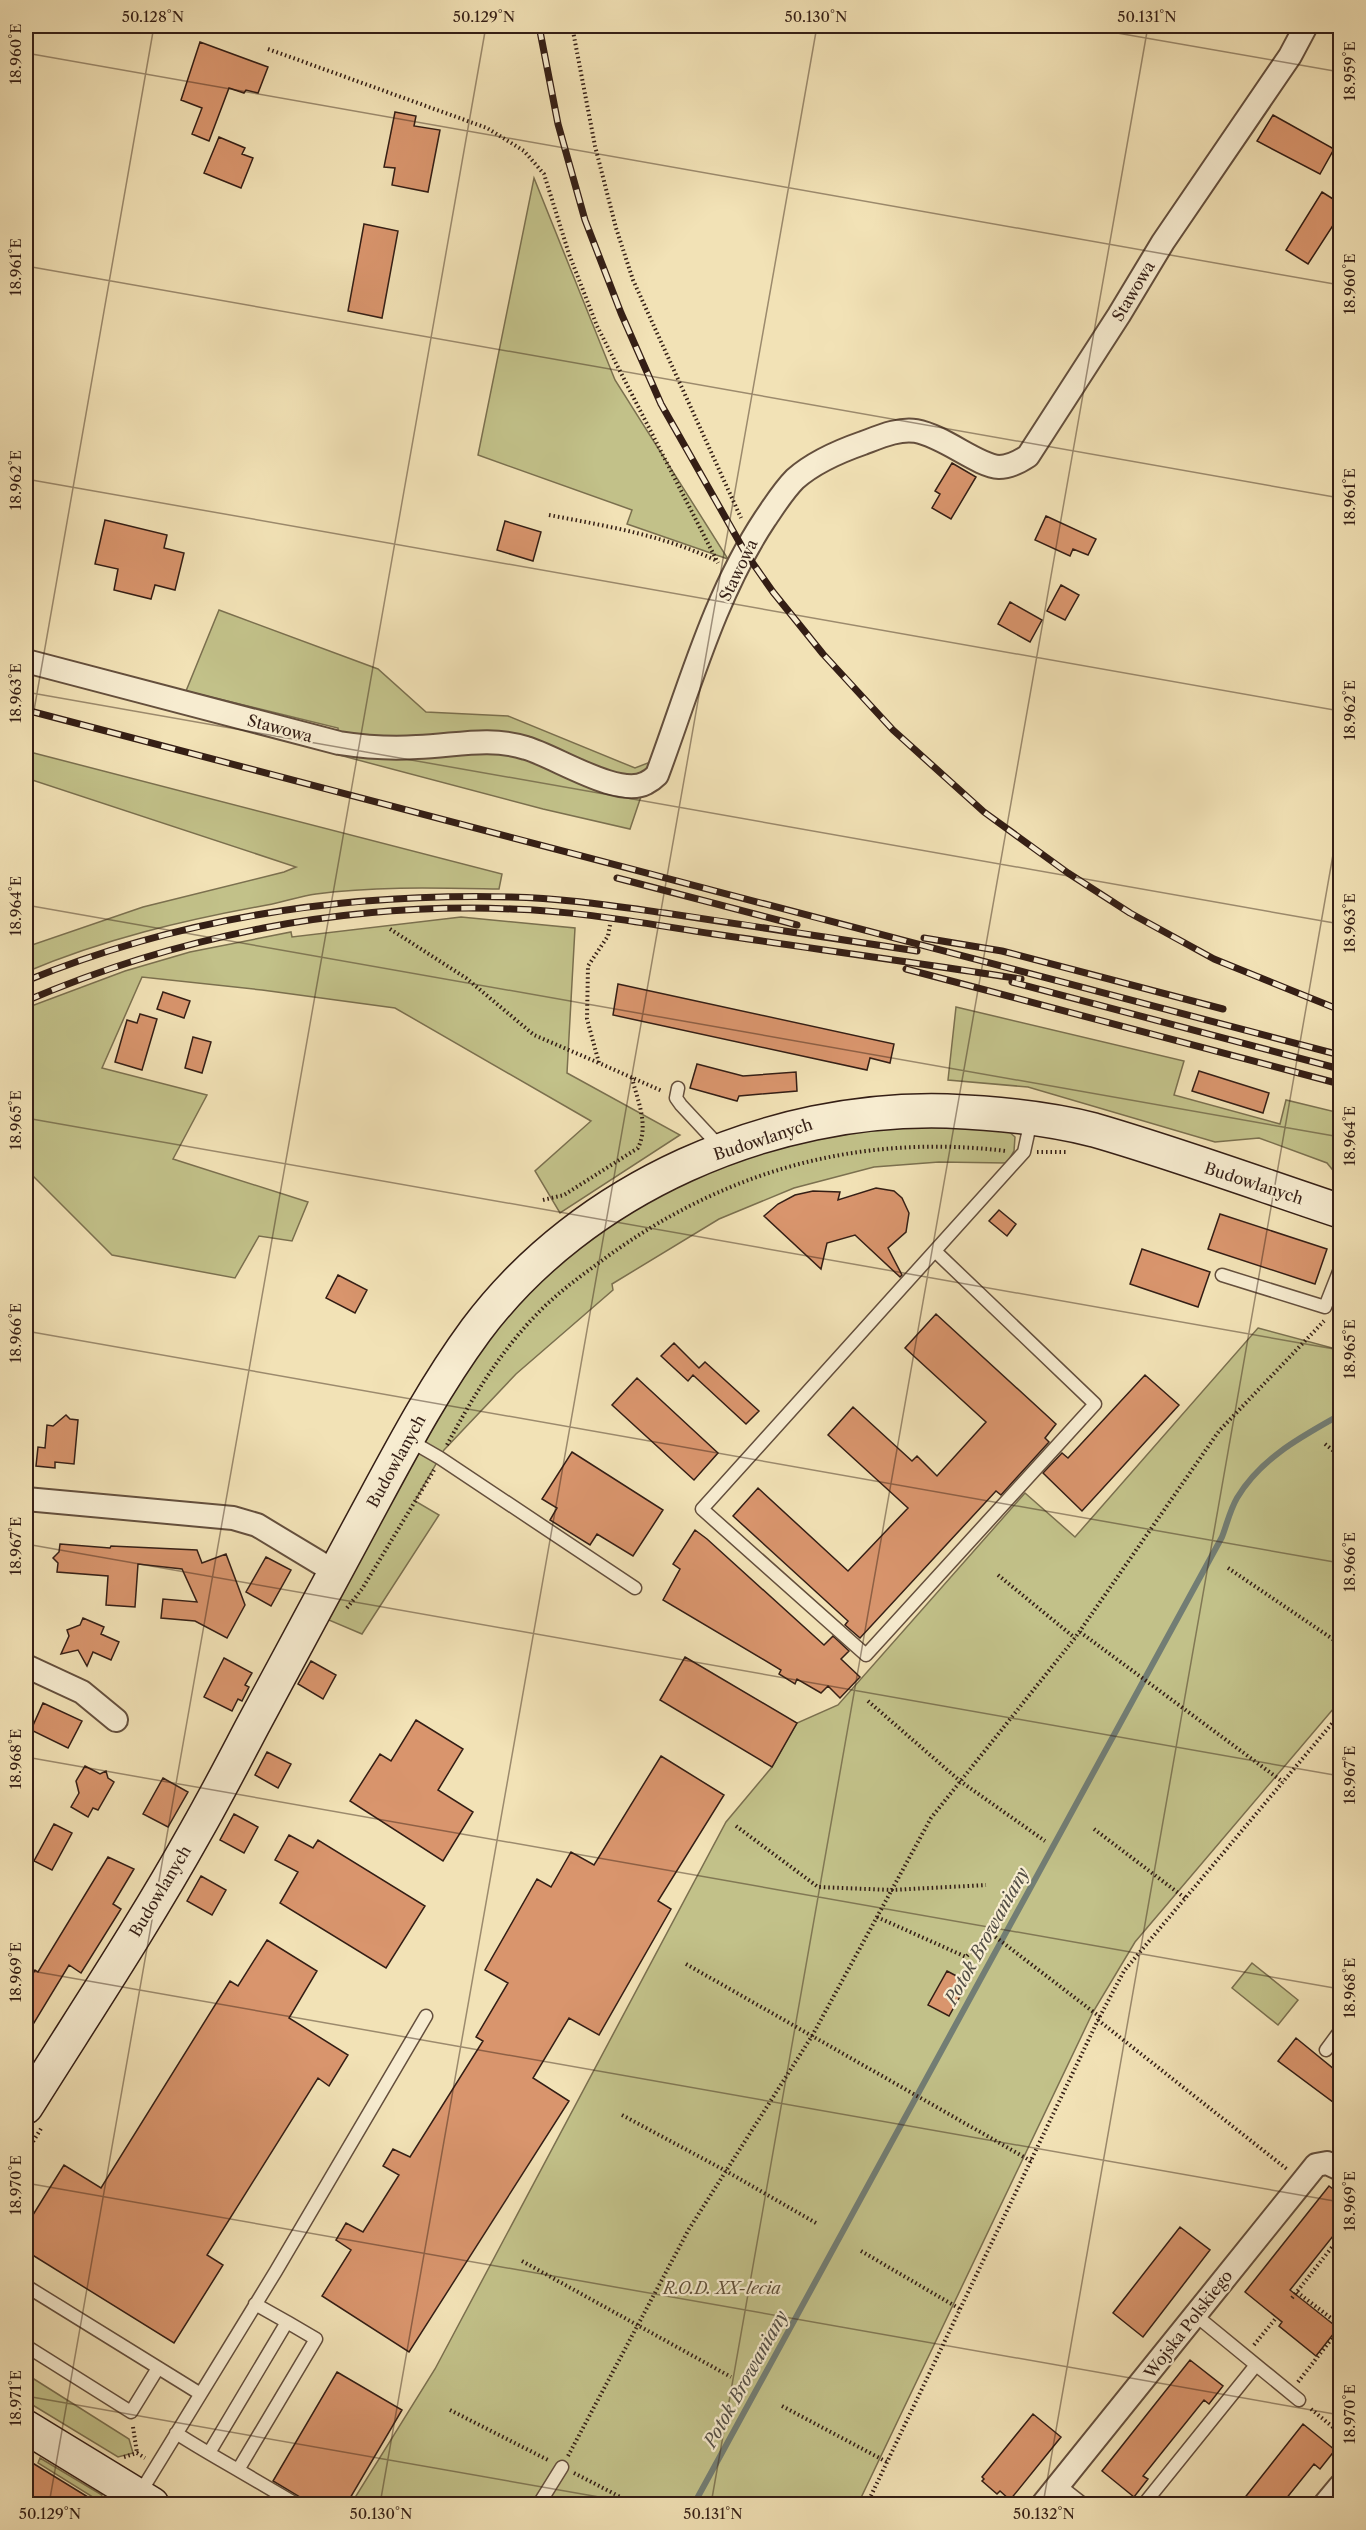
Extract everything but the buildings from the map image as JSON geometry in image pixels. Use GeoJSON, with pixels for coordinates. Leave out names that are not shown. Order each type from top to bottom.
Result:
{"type":"FeatureCollection","features":[{"type":"Feature","properties":{"kind":"street","name":"Stawowa"},"geometry":{"type":"LineString","coordinates":[[26,661],[339,743],[364,747],[417,747],[491,741],[529,748],[601,780],[622,786],[645,784],[657,775],[732,577],[751,541],[782,494],[799,476],[846,450],[881,437],[913,430],[932,435],[986,463],[1000,467],[1018,463],[1028,456],[1163,242],[1290,56],[1306,26]]}},
{"type":"Feature","properties":{"kind":"street","name":"Budowlanych"},"geometry":{"type":"LineString","coordinates":[[26,2108],[195,1834],[407,1439],[444,1377],[479,1326],[527,1274],[606,1210],[656,1179],[722,1150],[818,1121],[897,1112],[945,1111],[1031,1119],[1090,1129],[1341,1211]]}},
{"type":"Feature","properties":{"kind":"street"},"geometry":{"type":"LineString","coordinates":[[26,1499],[233,1518],[257,1525],[335,1572]]}},
{"type":"Feature","properties":{"kind":"street"},"geometry":{"type":"LineString","coordinates":[[26,1666],[82,1692],[116,1720]]}},
{"type":"Feature","properties":{"kind":"street","name":"Wojska Polskiego"},"geometry":{"type":"LineString","coordinates":[[1043,2505],[1303,2181],[1319,2164],[1327,2163],[1341,2169]]}},
{"type":"Feature","properties":{"kind":"street"},"geometry":{"type":"LineString","coordinates":[[26,2427],[145,2500]]}},
{"type":"Feature","properties":{"kind":"street"},"geometry":{"type":"LineString","coordinates":[[1325,2505],[1341,2486]]}},
{"type":"Feature","properties":{"kind":"lane"},"geometry":{"type":"LineString","coordinates":[[677,1093],[722,1150]]}},
{"type":"Feature","properties":{"kind":"lane"},"geometry":{"type":"LineString","coordinates":[[936,1252],[1095,1404],[866,1656],[702,1509],[1024,1152],[1031,1119]]}},
{"type":"Feature","properties":{"kind":"lane"},"geometry":{"type":"LineString","coordinates":[[1222,1275],[1325,1307],[1341,1269]]}},
{"type":"Feature","properties":{"kind":"lane"},"geometry":{"type":"LineString","coordinates":[[407,1439],[440,1458],[635,1588]]}},
{"type":"Feature","properties":{"kind":"lane"},"geometry":{"type":"LineString","coordinates":[[145,2500],[176,2433],[199,2393],[255,2304],[426,2016]]}},
{"type":"Feature","properties":{"kind":"lane"},"geometry":{"type":"LineString","coordinates":[[1326,2050],[1341,2031]]}},
{"type":"Feature","properties":{"kind":"lane"},"geometry":{"type":"LineString","coordinates":[[26,2286],[199,2393]]}},
{"type":"Feature","properties":{"kind":"lane"},"geometry":{"type":"LineString","coordinates":[[238,2470],[316,2339],[255,2304]]}},
{"type":"Feature","properties":{"kind":"lane"},"geometry":{"type":"LineString","coordinates":[[1194,2314],[1297,2399]]}},
{"type":"Feature","properties":{"kind":"lane"},"geometry":{"type":"LineString","coordinates":[[209,2453],[287,2322]]}},
{"type":"Feature","properties":{"kind":"lane"},"geometry":{"type":"LineString","coordinates":[[26,2346],[131,2412],[158,2368]]}},
{"type":"Feature","properties":{"kind":"lane"},"geometry":{"type":"LineString","coordinates":[[1144,2505],[1256,2365]]}},
{"type":"Feature","properties":{"kind":"lane"},"geometry":{"type":"LineString","coordinates":[[176,2433],[296,2505]]}},
{"type":"Feature","properties":{"kind":"lane"},"geometry":{"type":"LineString","coordinates":[[539,2505],[562,2467]]}},
{"type":"Feature","properties":{"kind":"lane"},"geometry":{"type":"LineString","coordinates":[[1060,2486],[1083,2505]]}},
{"type":"Feature","properties":{"kind":"path"},"geometry":{"type":"LineString","coordinates":[[572,26],[595,146],[616,228],[633,280],[751,541]]}},
{"type":"Feature","properties":{"kind":"path"},"geometry":{"type":"LineString","coordinates":[[268,49],[487,128],[524,151],[544,174],[569,254],[597,326],[716,560],[732,577]]}},
{"type":"Feature","properties":{"kind":"path"},"geometry":{"type":"LineString","coordinates":[[549,516],[644,533],[716,560]]}},
{"type":"Feature","properties":{"kind":"path"},"geometry":{"type":"LineString","coordinates":[[599,1063],[587,1019],[588,966],[608,936],[610,925]]}},
{"type":"Feature","properties":{"kind":"path"},"geometry":{"type":"LineString","coordinates":[[390,929],[465,978],[534,1035],[632,1078],[677,1093]]}},
{"type":"Feature","properties":{"kind":"path"},"geometry":{"type":"LineString","coordinates":[[543,1200],[564,1195],[638,1148],[643,1136],[644,1123],[632,1078]]}},
{"type":"Feature","properties":{"kind":"path"},"geometry":{"type":"LineString","coordinates":[[339,1614],[353,1602],[440,1458],[476,1391],[537,1314],[572,1282],[617,1249],[671,1215],[718,1191],[762,1175],[804,1162],[886,1147],[933,1145],[1024,1152],[1074,1152]]}},
{"type":"Feature","properties":{"kind":"path"},"geometry":{"type":"LineString","coordinates":[[562,2467],[689,2229],[812,2036],[931,1818],[1076,1638],[1220,1431],[1324,1323],[1325,1307]]}},
{"type":"Feature","properties":{"kind":"path"},"geometry":{"type":"LineString","coordinates":[[1325,1444],[1341,1456]]}},
{"type":"Feature","properties":{"kind":"path"},"geometry":{"type":"LineString","coordinates":[[1228,1568],[1341,1644]]}},
{"type":"Feature","properties":{"kind":"path"},"geometry":{"type":"LineString","coordinates":[[998,1575],[1076,1638]]}},
{"type":"Feature","properties":{"kind":"path"},"geometry":{"type":"LineString","coordinates":[[1080,1632],[1283,1782]]}},
{"type":"Feature","properties":{"kind":"path"},"geometry":{"type":"LineString","coordinates":[[868,1701],[960,1781],[1045,1841]]}},
{"type":"Feature","properties":{"kind":"path"},"geometry":{"type":"LineString","coordinates":[[867,2505],[1099,2018],[1124,1971],[1341,1714]]}},
{"type":"Feature","properties":{"kind":"path"},"geometry":{"type":"LineString","coordinates":[[736,1826],[818,1887],[892,1890],[986,1885]]}},
{"type":"Feature","properties":{"kind":"path"},"geometry":{"type":"LineString","coordinates":[[1094,1828],[1185,1898]]}},
{"type":"Feature","properties":{"kind":"path"},"geometry":{"type":"LineString","coordinates":[[877,1917],[966,1957],[989,1932],[1303,2181]]}},
{"type":"Feature","properties":{"kind":"path"},"geometry":{"type":"LineString","coordinates":[[686,1964],[1031,2161]]}},
{"type":"Feature","properties":{"kind":"path"},"geometry":{"type":"LineString","coordinates":[[622,2115],[726,2170],[816,2223]]}},
{"type":"Feature","properties":{"kind":"path"},"geometry":{"type":"LineString","coordinates":[[1292,2298],[1340,2237]]}},
{"type":"Feature","properties":{"kind":"path"},"geometry":{"type":"LineString","coordinates":[[861,2252],[960,2309]]}},
{"type":"Feature","properties":{"kind":"path"},"geometry":{"type":"LineString","coordinates":[[522,2261],[731,2377]]}},
{"type":"Feature","properties":{"kind":"path"},"geometry":{"type":"LineString","coordinates":[[1297,2292],[1341,2327],[1297,2399],[1341,2433]]}},
{"type":"Feature","properties":{"kind":"path"},"geometry":{"type":"LineString","coordinates":[[1245,2356],[1276,2318]]}},
{"type":"Feature","properties":{"kind":"path"},"geometry":{"type":"LineString","coordinates":[[782,2406],[887,2462]]}},
{"type":"Feature","properties":{"kind":"path"},"geometry":{"type":"LineString","coordinates":[[450,2410],[634,2505]]}},
{"type":"Feature","properties":{"kind":"path"},"geometry":{"type":"LineString","coordinates":[[131,2412],[137,2453]]}},
{"type":"Feature","properties":{"kind":"green space"},"geometry":{"type":"Polygon","coordinates":[[[534,178],[615,380],[728,559],[627,524],[632,510],[478,455],[534,178]]]}},
{"type":"Feature","properties":{"kind":"green space"},"geometry":{"type":"Polygon","coordinates":[[[219,610],[378,669],[426,712],[508,716],[635,768],[653,761],[630,829],[543,809],[339,755],[338,728],[186,691],[219,610]]]}},
{"type":"Feature","properties":{"kind":"green space"},"geometry":{"type":"Polygon","coordinates":[[[26,751],[502,874],[499,889],[384,889],[310,895],[205,917],[115,940],[26,972],[26,947],[143,907],[284,872],[296,867],[26,778],[26,751]]]}},
{"type":"Feature","properties":{"kind":"green space"},"geometry":{"type":"Polygon","coordinates":[[[461,917],[575,928],[567,1073],[680,1135],[560,1213],[535,1171],[591,1121],[395,1008],[142,977],[102,1068],[207,1095],[173,1159],[308,1202],[292,1241],[259,1236],[235,1278],[112,1255],[26,1169],[26,1008],[125,971],[190,952],[291,932],[292,937],[461,917]]]}},
{"type":"Feature","properties":{"kind":"green space"},"geometry":{"type":"Polygon","coordinates":[[[956,1007],[1184,1061],[1174,1095],[1280,1124],[1286,1100],[1340,1113],[1340,1179],[1327,1163],[1259,1138],[1215,1142],[1028,1087],[948,1080],[956,1007]]]}},
{"type":"Feature","properties":{"kind":"green space"},"geometry":{"type":"Polygon","coordinates":[[[956,1123],[1005,1128],[1015,1137],[1014,1151],[1007,1163],[939,1162],[874,1167],[794,1188],[719,1219],[612,1284],[613,1290],[516,1374],[444,1450],[415,1501],[439,1515],[362,1634],[324,1618],[475,1353],[530,1290],[580,1246],[643,1202],[725,1164],[803,1138],[873,1127],[956,1123]]]}},
{"type":"Feature","properties":{"kind":"green space","name":"R.O.D. XX-lecia"},"geometry":{"type":"Polygon","coordinates":[[[1258,1328],[1340,1350],[1340,1701],[1135,1942],[1093,2012],[858,2504],[351,2504],[435,2369],[726,1822],[772,1767],[797,1723],[838,1705],[1025,1493],[1075,1537],[1258,1328]]]}},
{"type":"Feature","properties":{"kind":"green space"},"geometry":{"type":"Polygon","coordinates":[[[1252,1963],[1298,2000],[1278,2025],[1232,1988],[1252,1963]]]}},
{"type":"Feature","properties":{"kind":"green space"},"geometry":{"type":"Polygon","coordinates":[[[26,2374],[129,2439],[133,2453],[118,2457],[26,2401],[26,2374]]]}},
{"type":"Feature","properties":{"kind":"green space"},"geometry":{"type":"Polygon","coordinates":[[[40,2458],[102,2495],[99,2501],[38,2463],[40,2458]]]}},
{"type":"Feature","properties":{"kind":"waterway","name":"Potok Browaniany"},"geometry":{"type":"LineString","coordinates":[[694,2504],[1222,1537],[1237,1498],[1258,1471],[1270,1460],[1297,1440],[1340,1415]]}},
{"type":"Feature","properties":{"kind":"railway"},"geometry":{"type":"LineString","coordinates":[[539,26],[558,124],[585,220],[621,313],[661,404],[745,552],[773,592],[823,654],[893,730],[984,812],[1068,873],[1130,913],[1214,959],[1340,1010]]}},
{"type":"Feature","properties":{"kind":"railway"},"geometry":{"type":"LineString","coordinates":[[26,710],[1340,1055]]}},
{"type":"Feature","properties":{"kind":"railway"},"geometry":{"type":"LineString","coordinates":[[617,878],[797,925]]}},
{"type":"Feature","properties":{"kind":"railway"},"geometry":{"type":"LineString","coordinates":[[26,981],[84,959],[203,926],[325,905],[449,897],[511,897],[588,903],[917,951]]}},
{"type":"Feature","properties":{"kind":"railway"},"geometry":{"type":"LineString","coordinates":[[26,1001],[84,978],[203,941],[325,918],[387,911],[450,908],[537,910],[588,915],[1021,979]]}},
{"type":"Feature","properties":{"kind":"railway"},"geometry":{"type":"LineString","coordinates":[[924,938],[1002,951],[1223,1009]]}},
{"type":"Feature","properties":{"kind":"railway"},"geometry":{"type":"LineString","coordinates":[[906,969],[1340,1084]]}},
{"type":"Feature","properties":{"kind":"railway"},"geometry":{"type":"LineString","coordinates":[[1012,982],[1340,1069]]}}]}
